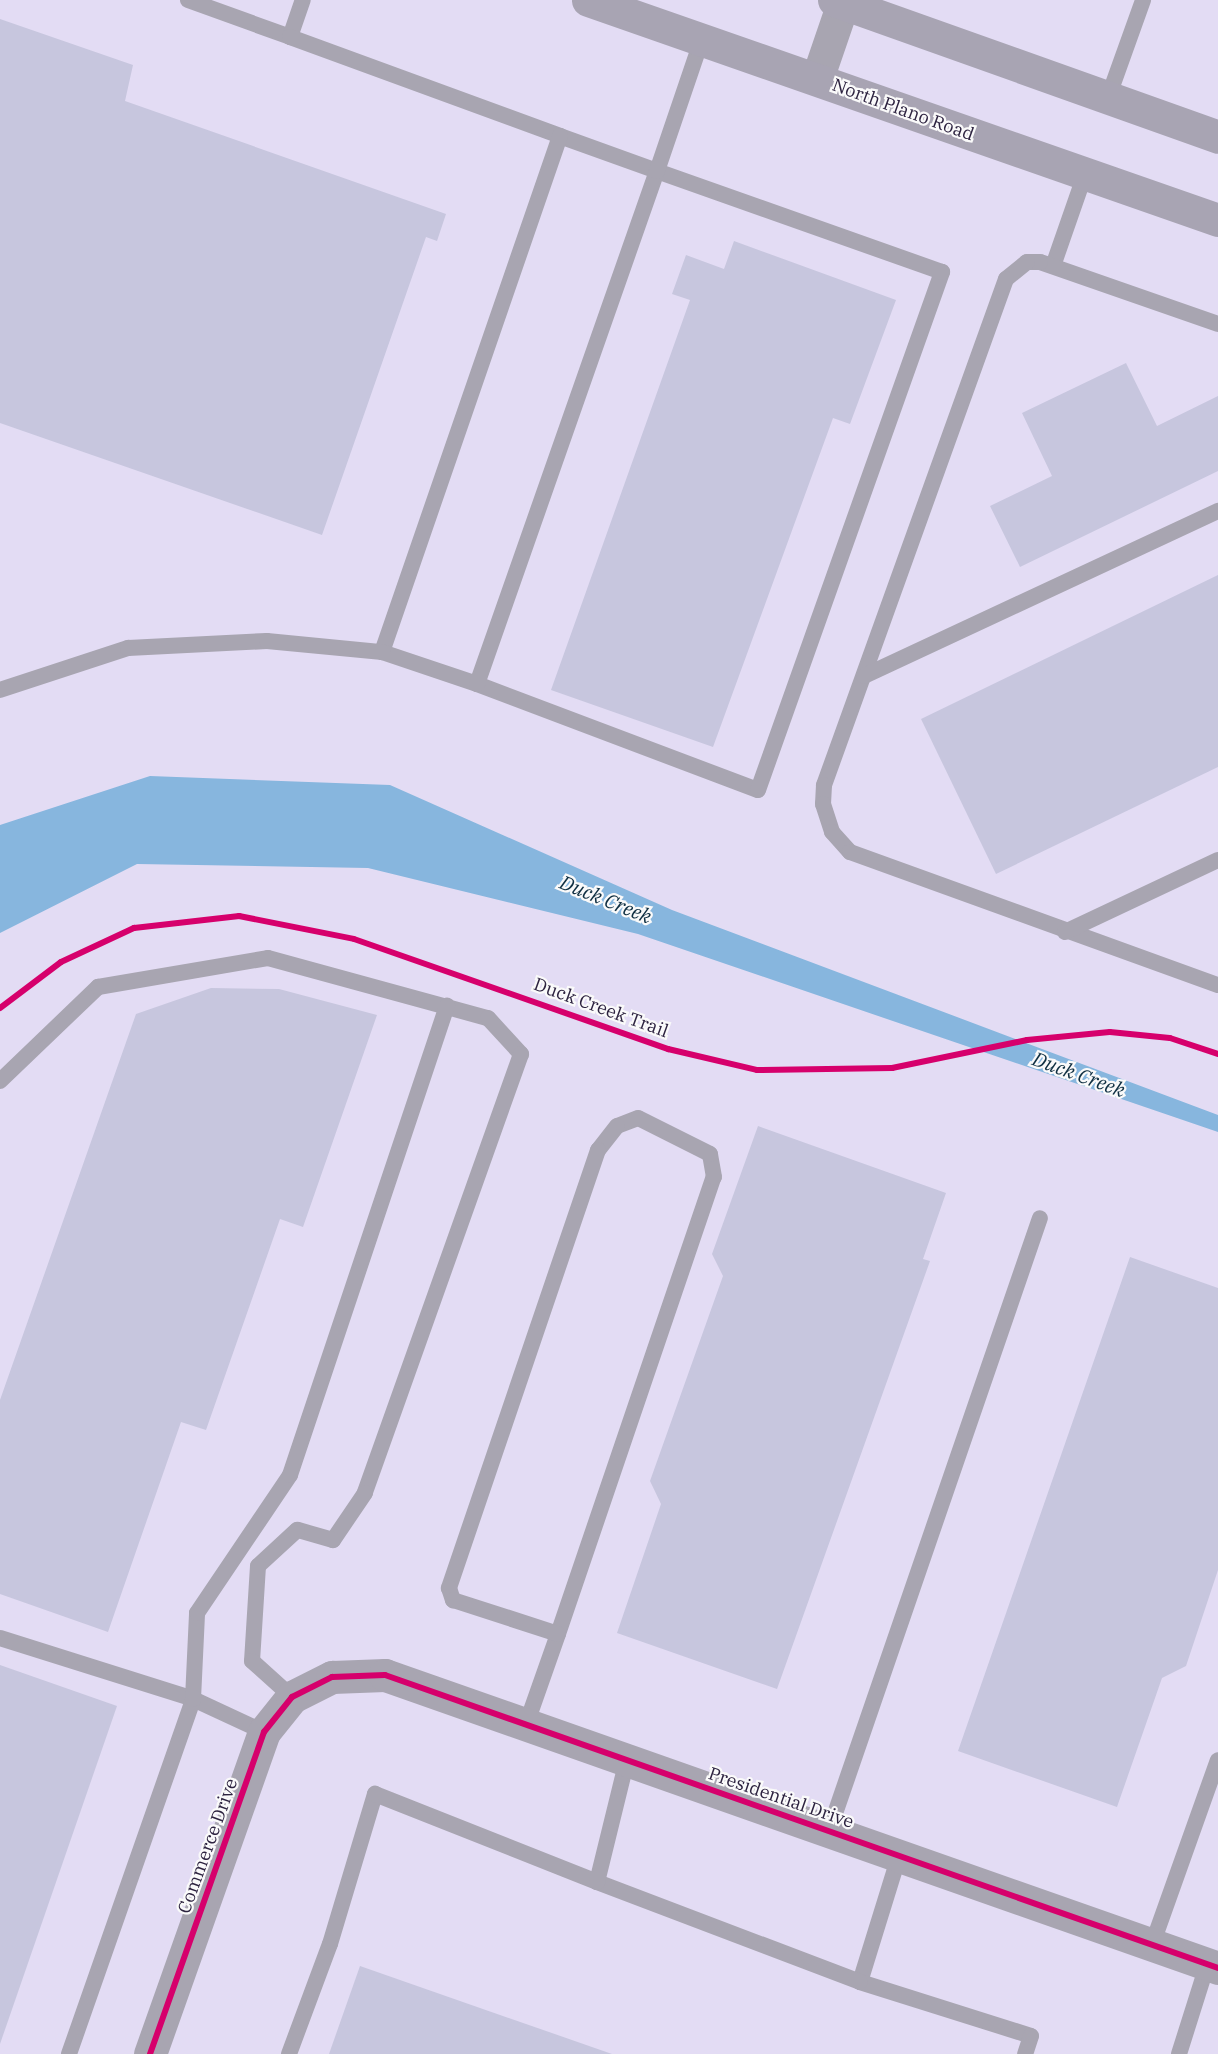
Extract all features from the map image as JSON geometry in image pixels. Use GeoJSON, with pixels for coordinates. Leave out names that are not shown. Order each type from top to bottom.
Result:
{"type":"FeatureCollection","features":[{"type":"Feature","properties":{"kind":"main road","name":"North Plano Road"},"geometry":{"type":"LineString","coordinates":[[588,0],[1218,220]]}},
{"type":"Feature","properties":{"kind":"main road"},"geometry":{"type":"LineString","coordinates":[[841,1],[1218,136]]}},
{"type":"Feature","properties":{"kind":"street"},"geometry":{"type":"LineString","coordinates":[[817,79],[841,1]]}},
{"type":"Feature","properties":{"kind":"street","name":"Presidential Drive"},"geometry":{"type":"LineString","coordinates":[[332,1677],[385,1675],[1212,1966]]}},
{"type":"Feature","properties":{"kind":"street","name":"Commerce Drive"},"geometry":{"type":"LineString","coordinates":[[150,2054],[264,1732],[292,1697],[332,1677]]}},
{"type":"Feature","properties":{"kind":"lane"},"geometry":{"type":"LineString","coordinates":[[0,690],[128,648],[267,641],[382,652],[477,684],[759,790],[942,272],[188,0]]}},
{"type":"Feature","properties":{"kind":"lane"},"geometry":{"type":"LineString","coordinates":[[290,37],[303,0]]}},
{"type":"Feature","properties":{"kind":"lane"},"geometry":{"type":"LineString","coordinates":[[1108,98],[1143,0]]}},
{"type":"Feature","properties":{"kind":"lane"},"geometry":{"type":"LineString","coordinates":[[477,684],[702,39]]}},
{"type":"Feature","properties":{"kind":"lane"},"geometry":{"type":"LineString","coordinates":[[382,652],[560,135]]}},
{"type":"Feature","properties":{"kind":"lane"},"geometry":{"type":"LineString","coordinates":[[1053,266],[1085,174]]}},
{"type":"Feature","properties":{"kind":"lane"},"geometry":{"type":"LineString","coordinates":[[1218,324],[1053,266],[1027,262],[1014,269],[999,291],[824,785],[825,818],[841,845],[1065,932],[1218,985]]}},
{"type":"Feature","properties":{"kind":"lane"},"geometry":{"type":"LineString","coordinates":[[864,676],[1218,511]]}},
{"type":"Feature","properties":{"kind":"lane"},"geometry":{"type":"LineString","coordinates":[[1065,932],[1218,860]]}},
{"type":"Feature","properties":{"kind":"lane"},"geometry":{"type":"LineString","coordinates":[[0,1081],[98,987],[268,958],[488,1018],[521,1054],[365,1493],[333,1540],[297,1530],[258,1566],[252,1661],[292,1697]]}},
{"type":"Feature","properties":{"kind":"lane"},"geometry":{"type":"LineString","coordinates":[[69,2054],[193,1699],[197,1613],[290,1475],[447,1006]]}},
{"type":"Feature","properties":{"kind":"lane"},"geometry":{"type":"LineString","coordinates":[[526,1725],[558,1634],[714,1177],[710,1154],[638,1118],[616,1126],[598,1150],[449,1588],[453,1600],[558,1634]]}},
{"type":"Feature","properties":{"kind":"lane"},"geometry":{"type":"LineString","coordinates":[[829,1831],[1040,1218]]}},
{"type":"Feature","properties":{"kind":"lane"},"geometry":{"type":"LineString","coordinates":[[236,1555],[258,1566]]}},
{"type":"Feature","properties":{"kind":"lane"},"geometry":{"type":"LineString","coordinates":[[0,1638],[193,1699],[264,1732]]}},
{"type":"Feature","properties":{"kind":"lane"},"geometry":{"type":"LineString","coordinates":[[597,1882],[627,1760]]}},
{"type":"Feature","properties":{"kind":"lane"},"geometry":{"type":"LineString","coordinates":[[1152,1945],[1218,1760]]}},
{"type":"Feature","properties":{"kind":"lane"},"geometry":{"type":"LineString","coordinates":[[289,2054],[330,1944],[375,1794],[597,1882],[861,1982],[1031,2036],[1025,2054]]}},
{"type":"Feature","properties":{"kind":"lane"},"geometry":{"type":"LineString","coordinates":[[861,1982],[899,1856]]}},
{"type":"Feature","properties":{"kind":"lane"},"geometry":{"type":"LineString","coordinates":[[1179,2054],[1212,1966]]}},
{"type":"Feature","properties":{"kind":"water","name":"Duck Creek"},"geometry":{"type":"Polygon","coordinates":[[[150,776],[390,785],[672,910],[1218,1115],[1218,1132],[638,934],[368,868],[137,864],[0,933],[0,825],[150,776]]]}},
{"type":"Feature","properties":{"kind":"building"},"geometry":{"type":"Polygon","coordinates":[[[0,19],[133,65],[125,101],[446,214],[437,241],[426,237],[322,535],[0,423],[0,19]]]}},
{"type":"Feature","properties":{"kind":"building"},"geometry":{"type":"Polygon","coordinates":[[[734,241],[896,300],[850,424],[833,418],[713,747],[551,690],[690,300],[672,294],[686,255],[724,269],[734,241]]]}},
{"type":"Feature","properties":{"kind":"building"},"geometry":{"type":"Polygon","coordinates":[[[1126,363],[1157,426],[1218,396],[1218,471],[1020,567],[990,506],[1052,476],[1022,413],[1126,363]]]}},
{"type":"Feature","properties":{"kind":"building"},"geometry":{"type":"Polygon","coordinates":[[[1218,575],[1218,767],[996,874],[921,719],[1218,575]]]}},
{"type":"Feature","properties":{"kind":"building"},"geometry":{"type":"Polygon","coordinates":[[[211,988],[279,989],[377,1015],[303,1227],[280,1219],[206,1430],[181,1422],[108,1632],[0,1594],[0,1400],[136,1014],[211,988]]]}},
{"type":"Feature","properties":{"kind":"building"},"geometry":{"type":"Polygon","coordinates":[[[758,1126],[946,1193],[923,1259],[930,1261],[777,1689],[617,1633],[661,1504],[650,1481],[723,1276],[712,1254],[758,1126]]]}},
{"type":"Feature","properties":{"kind":"building"},"geometry":{"type":"Polygon","coordinates":[[[1130,1257],[1218,1288],[1218,1570],[1186,1666],[1162,1678],[1117,1807],[958,1751],[1130,1257]]]}},
{"type":"Feature","properties":{"kind":"building"},"geometry":{"type":"Polygon","coordinates":[[[0,1665],[117,1706],[0,2044],[0,1665]]]}},
{"type":"Feature","properties":{"kind":"building"},"geometry":{"type":"Polygon","coordinates":[[[360,1966],[612,2054],[329,2054],[360,1966]]]}},
{"type":"Feature","properties":{"kind":"cycle path","name":"Duck Creek Trail"},"geometry":{"type":"LineString","coordinates":[[0,1008],[61,962],[134,928],[239,916],[354,939],[668,1049],[757,1070],[892,1068],[1027,1040],[1110,1032],[1170,1038],[1218,1054]]}},
{"type":"Feature","properties":{"kind":"cycle path"},"geometry":{"type":"LineString","coordinates":[[150,2054],[264,1732],[292,1697],[332,1677],[385,1675],[1218,1968]]}}]}
